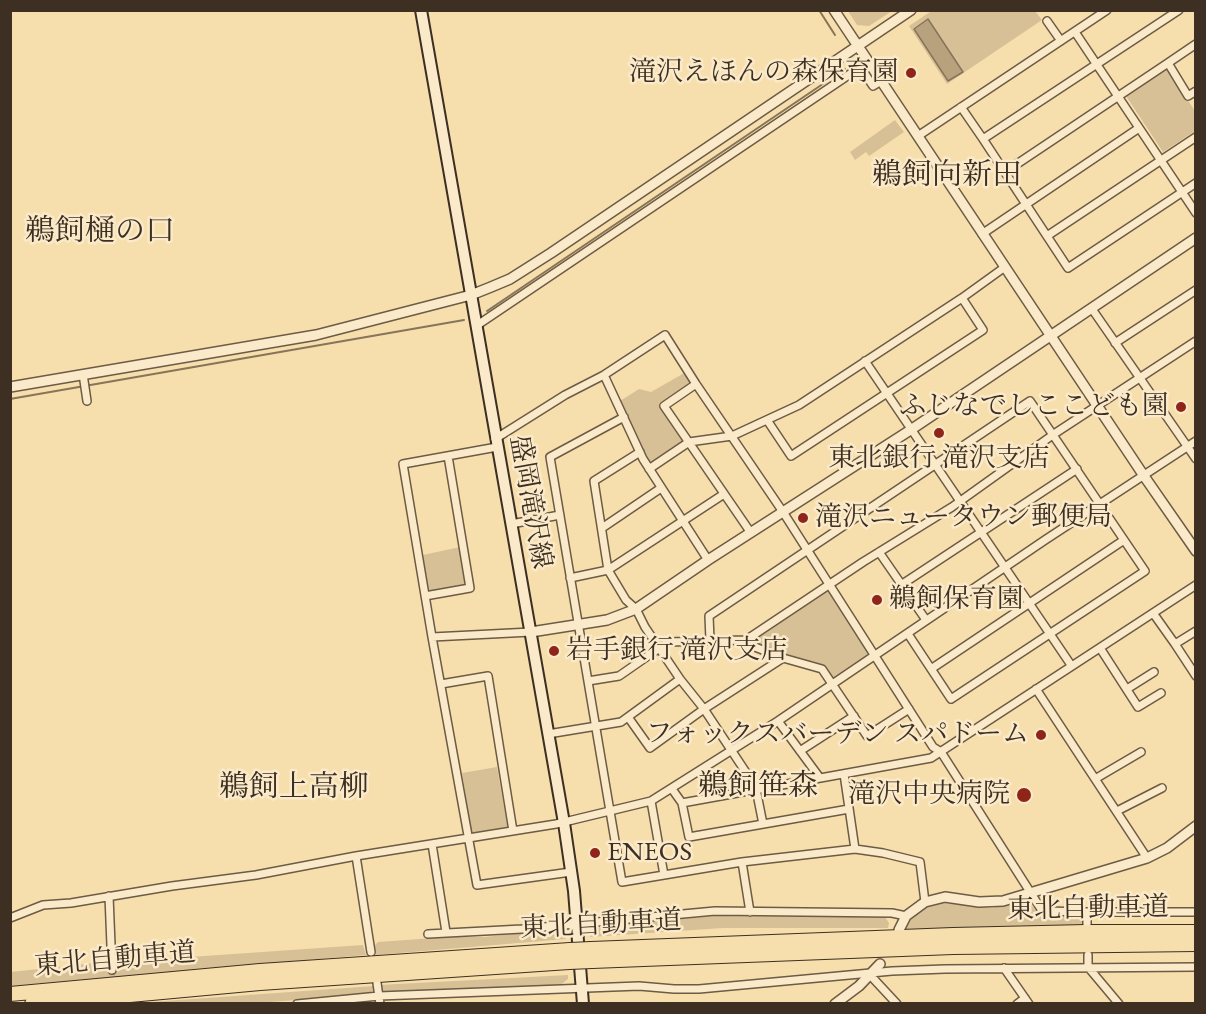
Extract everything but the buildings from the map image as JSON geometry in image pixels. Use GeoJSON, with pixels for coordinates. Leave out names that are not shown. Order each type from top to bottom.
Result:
{"type":"FeatureCollection","features":[{"type":"Feature","properties":{"kind":"highway","name":"東北自動車道"},"geometry":{"type":"LineString","coordinates":[[10,994],[260,971],[953,935],[1196,932]]}},
{"type":"Feature","properties":{"kind":"highway","name":"東北自動車道"},"geometry":{"type":"LineString","coordinates":[[592,955],[1196,944]]}},
{"type":"Feature","properties":{"kind":"highway","name":"東北自動車道"},"geometry":{"type":"LineString","coordinates":[[32,1004],[569,956]]}},
{"type":"Feature","properties":{"kind":"main road","name":"盛岡滝沢線"},"geometry":{"type":"LineString","coordinates":[[421,10],[564,823],[577,923],[583,1004]]}},
{"type":"Feature","properties":{"kind":"street"},"geometry":{"type":"LineString","coordinates":[[834,10],[1196,551]]}},
{"type":"Feature","properties":{"kind":"street"},"geometry":{"type":"LineString","coordinates":[[10,387],[84,382],[316,335],[471,295],[510,279],[911,10]]}},
{"type":"Feature","properties":{"kind":"street"},"geometry":{"type":"LineString","coordinates":[[918,136],[1107,10]]}},
{"type":"Feature","properties":{"kind":"street"},"geometry":{"type":"LineString","coordinates":[[983,139],[1179,10]]}},
{"type":"Feature","properties":{"kind":"street"},"geometry":{"type":"LineString","coordinates":[[1047,21],[1061,41]]}},
{"type":"Feature","properties":{"kind":"street"},"geometry":{"type":"LineString","coordinates":[[1075,32],[1196,213]]}},
{"type":"Feature","properties":{"kind":"street"},"geometry":{"type":"LineString","coordinates":[[1005,172],[1196,44]]}},
{"type":"Feature","properties":{"kind":"street"},"geometry":{"type":"LineString","coordinates":[[1168,63],[1188,96],[1196,91]]}},
{"type":"Feature","properties":{"kind":"street"},"geometry":{"type":"LineString","coordinates":[[476,326],[856,70],[863,71],[873,86],[881,81]]}},
{"type":"Feature","properties":{"kind":"street"},"geometry":{"type":"LineString","coordinates":[[961,107],[1068,268],[1196,183]]}},
{"type":"Feature","properties":{"kind":"street"},"geometry":{"type":"LineString","coordinates":[[982,234],[1139,128]]}},
{"type":"Feature","properties":{"kind":"street"},"geometry":{"type":"LineString","coordinates":[[1047,236],[1196,137]]}},
{"type":"Feature","properties":{"kind":"street"},"geometry":{"type":"LineString","coordinates":[[432,637],[531,632],[578,626],[607,620],[636,609],[912,429],[1196,238]]}},
{"type":"Feature","properties":{"kind":"street"},"geometry":{"type":"LineString","coordinates":[[649,469],[689,442],[732,436],[799,405],[962,298],[1005,267]]}},
{"type":"Feature","properties":{"kind":"street"},"geometry":{"type":"LineString","coordinates":[[1115,343],[1196,290]]}},
{"type":"Feature","properties":{"kind":"street"},"geometry":{"type":"LineString","coordinates":[[767,420],[792,456],[983,330],[962,298]]}},
{"type":"Feature","properties":{"kind":"street"},"geometry":{"type":"LineString","coordinates":[[1092,309],[1196,459]]}},
{"type":"Feature","properties":{"kind":"street"},"geometry":{"type":"LineString","coordinates":[[571,872],[477,885],[403,464],[448,456],[496,443],[565,395],[604,375],[665,335],[783,512],[933,747],[941,752],[1041,909],[1044,911],[1087,912],[1196,912]]}},
{"type":"Feature","properties":{"kind":"street"},"geometry":{"type":"LineString","coordinates":[[588,681],[619,676],[669,642],[746,640],[959,501],[1054,434],[1195,341]]}},
{"type":"Feature","properties":{"kind":"street"},"geometry":{"type":"LineString","coordinates":[[865,361],[1071,665]]}},
{"type":"Feature","properties":{"kind":"street"},"geometry":{"type":"LineString","coordinates":[[604,375],[649,469],[708,560]]}},
{"type":"Feature","properties":{"kind":"street"},"geometry":{"type":"LineString","coordinates":[[84,382],[87,401]]}},
{"type":"Feature","properties":{"kind":"street"},"geometry":{"type":"LineString","coordinates":[[696,384],[664,406],[751,533]]}},
{"type":"Feature","properties":{"kind":"street"},"geometry":{"type":"LineString","coordinates":[[710,640],[709,616],[1030,401],[1145,571],[951,699],[908,634]]}},
{"type":"Feature","properties":{"kind":"street"},"geometry":{"type":"LineString","coordinates":[[624,417],[550,457],[622,882],[742,862],[855,849],[920,862],[925,902]]}},
{"type":"Feature","properties":{"kind":"street"},"geometry":{"type":"LineString","coordinates":[[10,918],[43,905],[71,903],[256,875],[356,856],[564,823],[651,801],[778,721],[1196,441]]}},
{"type":"Feature","properties":{"kind":"street"},"geometry":{"type":"LineString","coordinates":[[640,452],[594,481],[608,570],[626,600],[636,609],[645,627],[680,679],[704,709],[756,789],[763,824]]}},
{"type":"Feature","properties":{"kind":"street"},"geometry":{"type":"LineString","coordinates":[[425,596],[470,588],[448,456]]}},
{"type":"Feature","properties":{"kind":"street"},"geometry":{"type":"LineString","coordinates":[[901,585],[1077,469]]}},
{"type":"Feature","properties":{"kind":"street"},"geometry":{"type":"LineString","coordinates":[[602,528],[661,488]]}},
{"type":"Feature","properties":{"kind":"street"},"geometry":{"type":"LineString","coordinates":[[570,578],[608,570],[724,494]]}},
{"type":"Feature","properties":{"kind":"street"},"geometry":{"type":"LineString","coordinates":[[511,524],[560,515]]}},
{"type":"Feature","properties":{"kind":"street"},"geometry":{"type":"LineString","coordinates":[[931,669],[1124,540]]}},
{"type":"Feature","properties":{"kind":"street"},"geometry":{"type":"LineString","coordinates":[[879,552],[926,620]]}},
{"type":"Feature","properties":{"kind":"street"},"geometry":{"type":"LineString","coordinates":[[681,803],[931,758],[1196,585]]}},
{"type":"Feature","properties":{"kind":"street"},"geometry":{"type":"LineString","coordinates":[[1153,613],[1196,676]]}},
{"type":"Feature","properties":{"kind":"street"},"geometry":{"type":"LineString","coordinates":[[1175,645],[1196,631]]}},
{"type":"Feature","properties":{"kind":"street"},"geometry":{"type":"LineString","coordinates":[[746,640],[755,647],[783,658],[822,669],[867,736],[909,709]]}},
{"type":"Feature","properties":{"kind":"street"},"geometry":{"type":"LineString","coordinates":[[1100,648],[1138,707],[1161,693]]}},
{"type":"Feature","properties":{"kind":"street"},"geometry":{"type":"LineString","coordinates":[[628,717],[650,748],[704,709],[783,658]]}},
{"type":"Feature","properties":{"kind":"street"},"geometry":{"type":"LineString","coordinates":[[1127,689],[1154,672]]}},
{"type":"Feature","properties":{"kind":"street"},"geometry":{"type":"LineString","coordinates":[[441,684],[488,676],[513,831]]}},
{"type":"Feature","properties":{"kind":"street"},"geometry":{"type":"LineString","coordinates":[[548,734],[621,722],[680,679]]}},
{"type":"Feature","properties":{"kind":"street"},"geometry":{"type":"LineString","coordinates":[[1036,689],[1147,858]]}},
{"type":"Feature","properties":{"kind":"street"},"geometry":{"type":"LineString","coordinates":[[800,751],[854,716]]}},
{"type":"Feature","properties":{"kind":"street"},"geometry":{"type":"LineString","coordinates":[[778,721],[820,778]]}},
{"type":"Feature","properties":{"kind":"street"},"geometry":{"type":"LineString","coordinates":[[1095,779],[1141,752]]}},
{"type":"Feature","properties":{"kind":"street"},"geometry":{"type":"LineString","coordinates":[[844,774],[855,849]]}},
{"type":"Feature","properties":{"kind":"street"},"geometry":{"type":"LineString","coordinates":[[1117,812],[1162,788]]}},
{"type":"Feature","properties":{"kind":"street"},"geometry":{"type":"LineString","coordinates":[[672,789],[681,803],[689,837],[849,809]]}},
{"type":"Feature","properties":{"kind":"street"},"geometry":{"type":"LineString","coordinates":[[651,801],[663,875]]}},
{"type":"Feature","properties":{"kind":"street"},"geometry":{"type":"LineString","coordinates":[[899,930],[906,916],[925,902],[945,897],[992,903],[1147,858],[1167,848],[1196,826]]}},
{"type":"Feature","properties":{"kind":"street"},"geometry":{"type":"LineString","coordinates":[[432,844],[446,932]]}},
{"type":"Feature","properties":{"kind":"street"},"geometry":{"type":"LineString","coordinates":[[356,856],[371,952]]}},
{"type":"Feature","properties":{"kind":"street"},"geometry":{"type":"LineString","coordinates":[[742,862],[750,912]]}},
{"type":"Feature","properties":{"kind":"street"},"geometry":{"type":"LineString","coordinates":[[109,896],[112,970]]}},
{"type":"Feature","properties":{"kind":"street"},"geometry":{"type":"LineString","coordinates":[[428,934],[522,929],[715,911],[892,913],[906,916]]}},
{"type":"Feature","properties":{"kind":"street"},"geometry":{"type":"LineString","coordinates":[[1087,912],[1087,927]]}},
{"type":"Feature","properties":{"kind":"street"},"geometry":{"type":"LineString","coordinates":[[1088,955],[1088,967],[1119,1004]]}},
{"type":"Feature","properties":{"kind":"street"},"geometry":{"type":"LineString","coordinates":[[835,1004],[859,986],[880,964]]}},
{"type":"Feature","properties":{"kind":"street"},"geometry":{"type":"LineString","coordinates":[[297,1004],[582,988],[639,986],[674,989],[699,988],[870,975],[892,971],[1196,967]]}},
{"type":"Feature","properties":{"kind":"street"},"geometry":{"type":"LineString","coordinates":[[1004,968],[1027,1001],[1017,1004]]}},
{"type":"Feature","properties":{"kind":"street"},"geometry":{"type":"LineString","coordinates":[[870,975],[897,1004]]}},
{"type":"Feature","properties":{"kind":"street"},"geometry":{"type":"LineString","coordinates":[[377,983],[380,1000]]}},
{"type":"Feature","properties":{"kind":"shaded area"},"geometry":{"type":"Polygon","coordinates":[[[933,10],[1035,11],[1042,20],[947,84],[909,26],[933,10]]]}},
{"type":"Feature","properties":{"kind":"shaded area"},"geometry":{"type":"Polygon","coordinates":[[[848,11],[892,11],[869,26],[857,25],[848,11]]]}},
{"type":"Feature","properties":{"kind":"shaded area"},"geometry":{"type":"Polygon","coordinates":[[[928,19],[963,72],[948,81],[914,29],[928,19]]]}},
{"type":"Feature","properties":{"kind":"shaded area"},"geometry":{"type":"Polygon","coordinates":[[[1167,69],[1195,111],[1195,131],[1163,152],[1126,96],[1167,69]]]}},
{"type":"Feature","properties":{"kind":"shaded area"},"geometry":{"type":"Polygon","coordinates":[[[895,120],[904,132],[869,156],[866,152],[855,160],[850,152],[895,120]]]}},
{"type":"Feature","properties":{"kind":"shaded area"},"geometry":{"type":"Polygon","coordinates":[[[686,372],[693,383],[662,406],[686,442],[649,467],[620,401],[639,389],[651,392],[686,372]]]}},
{"type":"Feature","properties":{"kind":"shaded area"},"geometry":{"type":"Polygon","coordinates":[[[460,547],[467,583],[464,587],[429,593],[423,555],[460,547]]]}},
{"type":"Feature","properties":{"kind":"shaded area"},"geometry":{"type":"Polygon","coordinates":[[[830,590],[871,653],[834,678],[824,668],[785,656],[757,645],[751,640],[823,592],[830,590]]]}},
{"type":"Feature","properties":{"kind":"shaded area"},"geometry":{"type":"Polygon","coordinates":[[[497,767],[508,829],[472,835],[462,773],[497,767]]]}},
{"type":"Feature","properties":{"kind":"shaded area"},"geometry":{"type":"Polygon","coordinates":[[[1024,899],[1043,916],[1084,915],[1085,926],[906,929],[912,917],[928,907],[945,903],[992,908],[1024,899]]]}},
{"type":"Feature","properties":{"kind":"shaded area"},"geometry":{"type":"Polygon","coordinates":[[[715,916],[885,917],[889,923],[888,928],[723,928],[590,937],[592,929],[597,927],[715,916]]]}},
{"type":"Feature","properties":{"kind":"shaded area"},"geometry":{"type":"Polygon","coordinates":[[[556,929],[561,931],[566,939],[376,955],[375,945],[378,942],[485,937],[556,929]]]}},
{"type":"Feature","properties":{"kind":"shaded area"},"geometry":{"type":"Polygon","coordinates":[[[363,945],[366,955],[11,986],[11,972],[103,962],[107,972],[117,970],[118,962],[363,945]]]}},
{"type":"Feature","properties":{"kind":"shaded area"},"geometry":{"type":"Polygon","coordinates":[[[568,975],[568,979],[559,986],[383,994],[379,985],[568,975]]]}},
{"type":"Feature","properties":{"kind":"shaded area"},"geometry":{"type":"Polygon","coordinates":[[[374,986],[373,993],[370,995],[240,1004],[123,1004],[374,986]]]}},
{"type":"Feature","properties":{"kind":"waterway"},"geometry":{"type":"LineString","coordinates":[[819,10],[835,35]]}},
{"type":"Feature","properties":{"kind":"waterway"},"geometry":{"type":"LineString","coordinates":[[487,311],[845,69]]}},
{"type":"Feature","properties":{"kind":"waterway"},"geometry":{"type":"LineString","coordinates":[[10,399],[464,320]]}},
{"type":"Feature","properties":{"kind":"tunnel"},"geometry":{"type":"LineString","coordinates":[[112,970],[115,1004]]}},
{"type":"Feature","properties":{"kind":"place","name":"滝沢えほんの森保育園"},"geometry":{"type":"Point","coordinates":[911,73]}},
{"type":"Feature","properties":{"kind":"place","name":"ふじなでしここども園"},"geometry":{"type":"Point","coordinates":[1181,407]}},
{"type":"Feature","properties":{"kind":"place","name":"東北銀行 滝沢支店"},"geometry":{"type":"Point","coordinates":[939,433]}},
{"type":"Feature","properties":{"kind":"place","name":"滝沢ニュータウン郵便局"},"geometry":{"type":"Point","coordinates":[803,518]}},
{"type":"Feature","properties":{"kind":"place","name":"鵜飼保育園"},"geometry":{"type":"Point","coordinates":[877,600]}},
{"type":"Feature","properties":{"kind":"place","name":"岩手銀行 滝沢支店"},"geometry":{"type":"Point","coordinates":[554,651]}},
{"type":"Feature","properties":{"kind":"place","name":"フォックスバーデン スパドーム"},"geometry":{"type":"Point","coordinates":[1041,735]}},
{"type":"Feature","properties":{"kind":"place","name":"滝沢中央病院"},"geometry":{"type":"Point","coordinates":[1024,795]}},
{"type":"Feature","properties":{"kind":"place","name":"ENEOS"},"geometry":{"type":"Point","coordinates":[595,853]}},
{"type":"Feature","properties":{"kind":"district","name":"鵜飼向新田"},"geometry":{"type":"Point","coordinates":[947,176]}},
{"type":"Feature","properties":{"kind":"district","name":"鵜飼樋の口"},"geometry":{"type":"Point","coordinates":[100,232]}},
{"type":"Feature","properties":{"kind":"district","name":"鵜飼笹森"},"geometry":{"type":"Point","coordinates":[758,787]}},
{"type":"Feature","properties":{"kind":"district","name":"鵜飼上高柳"},"geometry":{"type":"Point","coordinates":[294,788]}}]}
